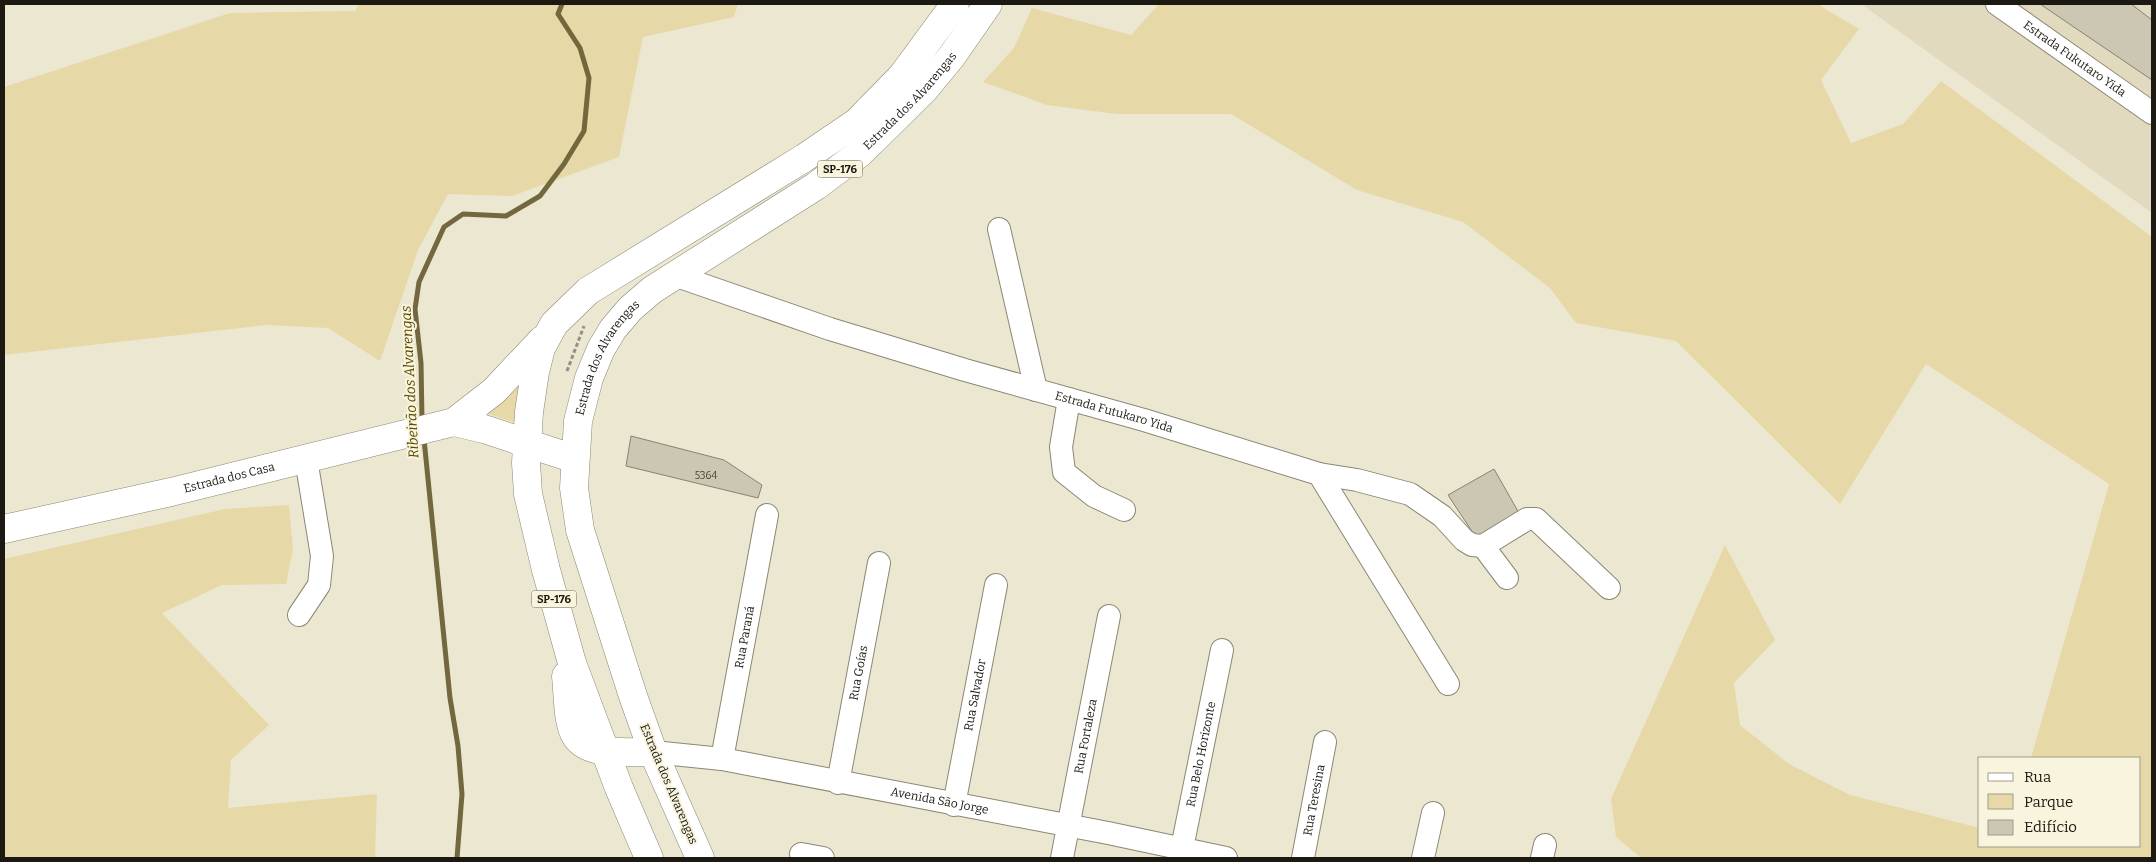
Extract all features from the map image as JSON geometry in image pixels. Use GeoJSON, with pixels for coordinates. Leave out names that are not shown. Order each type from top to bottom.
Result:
{"type":"FeatureCollection","features":[{"type":"Feature","properties":{"kind":"main road","name":"Estrada dos Alvarengas"},"geometry":{"type":"LineString","coordinates":[[649,858],[619,788],[586,702],[561,624],[532,514],[526,478],[526,442],[535,372],[548,333],[577,300],[599,283],[804,158],[857,122],[902,76],[955,4]]}},
{"type":"Feature","properties":{"kind":"main road","name":"Estrada dos Alvarengas"},"geometry":{"type":"LineString","coordinates":[[700,858],[653,752],[580,530],[574,488],[578,421],[583,394],[596,360],[608,337],[630,309],[652,290],[674,275],[816,186],[860,153],[924,90],[952,56],[988,4]]}},
{"type":"Feature","properties":{"kind":"main road"},"geometry":{"type":"LineString","coordinates":[[446,423],[494,391],[548,333]]}},
{"type":"Feature","properties":{"kind":"main road"},"geometry":{"type":"LineString","coordinates":[[446,423],[484,429],[575,459]]}},
{"type":"Feature","properties":{"kind":"main road","name":"Estrada dos Casa"},"geometry":{"type":"LineString","coordinates":[[4,529],[171,492],[446,423]]}},
{"type":"Feature","properties":{"kind":"main road"},"geometry":{"type":"LineString","coordinates":[[484,429],[510,454],[526,478]]}},
{"type":"Feature","properties":{"kind":"main road"},"geometry":{"type":"LineString","coordinates":[[606,750],[653,752]]}},
{"type":"Feature","properties":{"kind":"street","name":"Estrada Fukutaro Yida"},"geometry":{"type":"LineString","coordinates":[[1997,4],[2152,113]]}},
{"type":"Feature","properties":{"kind":"street"},"geometry":{"type":"LineString","coordinates":[[999,229],[1036,390]]}},
{"type":"Feature","properties":{"kind":"street","name":"Estrada Futukaro Yida"},"geometry":{"type":"LineString","coordinates":[[674,275],[830,329],[1319,474],[1357,480],[1410,494],[1442,516],[1464,540],[1472,545],[1483,546]]}},
{"type":"Feature","properties":{"kind":"street"},"geometry":{"type":"LineString","coordinates":[[1069,399],[1061,447],[1064,472],[1094,496],[1124,510]]}},
{"type":"Feature","properties":{"kind":"street"},"geometry":{"type":"LineString","coordinates":[[299,615],[319,584],[322,556],[306,459]]}},
{"type":"Feature","properties":{"kind":"street"},"geometry":{"type":"LineString","coordinates":[[1319,474],[1448,684]]}},
{"type":"Feature","properties":{"kind":"street","name":"Rua Paraná"},"geometry":{"type":"LineString","coordinates":[[722,759],[767,515]]}},
{"type":"Feature","properties":{"kind":"street"},"geometry":{"type":"LineString","coordinates":[[1507,578],[1483,546],[1527,519],[1536,519],[1610,588]]}},
{"type":"Feature","properties":{"kind":"street","name":"Rua Goías"},"geometry":{"type":"LineString","coordinates":[[838,782],[880,563]]}},
{"type":"Feature","properties":{"kind":"street","name":"Rua Salvador"},"geometry":{"type":"LineString","coordinates":[[954,805],[996,585]]}},
{"type":"Feature","properties":{"kind":"street","name":"Rua Fortaleza"},"geometry":{"type":"LineString","coordinates":[[1062,858],[1109,616]]}},
{"type":"Feature","properties":{"kind":"street","name":"Rua Belo Horizonte"},"geometry":{"type":"LineString","coordinates":[[1181,853],[1222,650]]}},
{"type":"Feature","properties":{"kind":"street","name":"Rua Teresina"},"geometry":{"type":"LineString","coordinates":[[1303,858],[1325,742]]}},
{"type":"Feature","properties":{"kind":"street","name":"Avenida São Jorge"},"geometry":{"type":"LineString","coordinates":[[653,752],[722,759],[1069,826],[1181,853],[1226,858]]}},
{"type":"Feature","properties":{"kind":"street"},"geometry":{"type":"LineString","coordinates":[[1424,858],[1433,813]]}},
{"type":"Feature","properties":{"kind":"street"},"geometry":{"type":"LineString","coordinates":[[801,854],[823,858]]}},
{"type":"Feature","properties":{"kind":"path"},"geometry":{"type":"LineString","coordinates":[[566,375],[570,359],[585,324]]}},
{"type":"Feature","properties":{"kind":"shaded area"},"geometry":{"type":"Polygon","coordinates":[[[1861,4],[2152,4],[2152,213],[1861,4]]]}},
{"type":"Feature","properties":{"kind":"green space"},"geometry":{"type":"Polygon","coordinates":[[[359,4],[738,4],[734,17],[643,37],[619,157],[512,196],[448,194],[418,250],[380,361],[328,328],[266,325],[4,355],[4,87],[230,13],[355,11],[359,4]]]}},
{"type":"Feature","properties":{"kind":"green space"},"geometry":{"type":"Polygon","coordinates":[[[1159,4],[1817,4],[1859,29],[1821,80],[1851,143],[1903,124],[1941,81],[2152,237],[2152,858],[1641,858],[1616,837],[1611,799],[1725,545],[1775,640],[1734,683],[1740,725],[1789,764],[1850,795],[1978,827],[1978,847],[2141,847],[2141,757],[2031,757],[2109,484],[1926,364],[1840,504],[1676,341],[1576,323],[1550,288],[1463,222],[1357,190],[1231,114],[1117,114],[1047,105],[983,82],[1014,48],[1032,8],[1131,35],[1159,4]]]}},
{"type":"Feature","properties":{"kind":"green space"},"geometry":{"type":"Polygon","coordinates":[[[526,375],[519,424],[483,412],[526,375]]]}},
{"type":"Feature","properties":{"kind":"green space"},"geometry":{"type":"Polygon","coordinates":[[[289,505],[293,549],[286,584],[222,585],[162,613],[269,725],[231,760],[228,808],[377,794],[375,858],[4,858],[4,559],[225,509],[289,505]]]}},
{"type":"Feature","properties":{"kind":"building"},"geometry":{"type":"Polygon","coordinates":[[[2040,4],[2131,4],[2152,20],[2152,80],[2040,4]]]}},
{"type":"Feature","properties":{"kind":"building"},"geometry":{"type":"Polygon","coordinates":[[[631,436],[724,460],[762,485],[758,498],[626,466],[631,436]]]}},
{"type":"Feature","properties":{"kind":"building"},"geometry":{"type":"Polygon","coordinates":[[[1494,469],[1519,513],[1477,539],[1448,495],[1494,469]]]}},
{"type":"Feature","properties":{"kind":"waterway","name":"Ribeirão dos Alvarengas"},"geometry":{"type":"LineString","coordinates":[[422,420],[421,363],[415,309],[419,282],[444,227],[463,214],[506,216],[540,196],[564,164],[584,131],[589,78],[580,48],[558,14],[562,4]]}},
{"type":"Feature","properties":{"kind":"waterway","name":"Ribeirão dos Alvarengas"},"geometry":{"type":"LineString","coordinates":[[424,439],[450,698],[458,746],[462,794],[457,858]]}}]}
